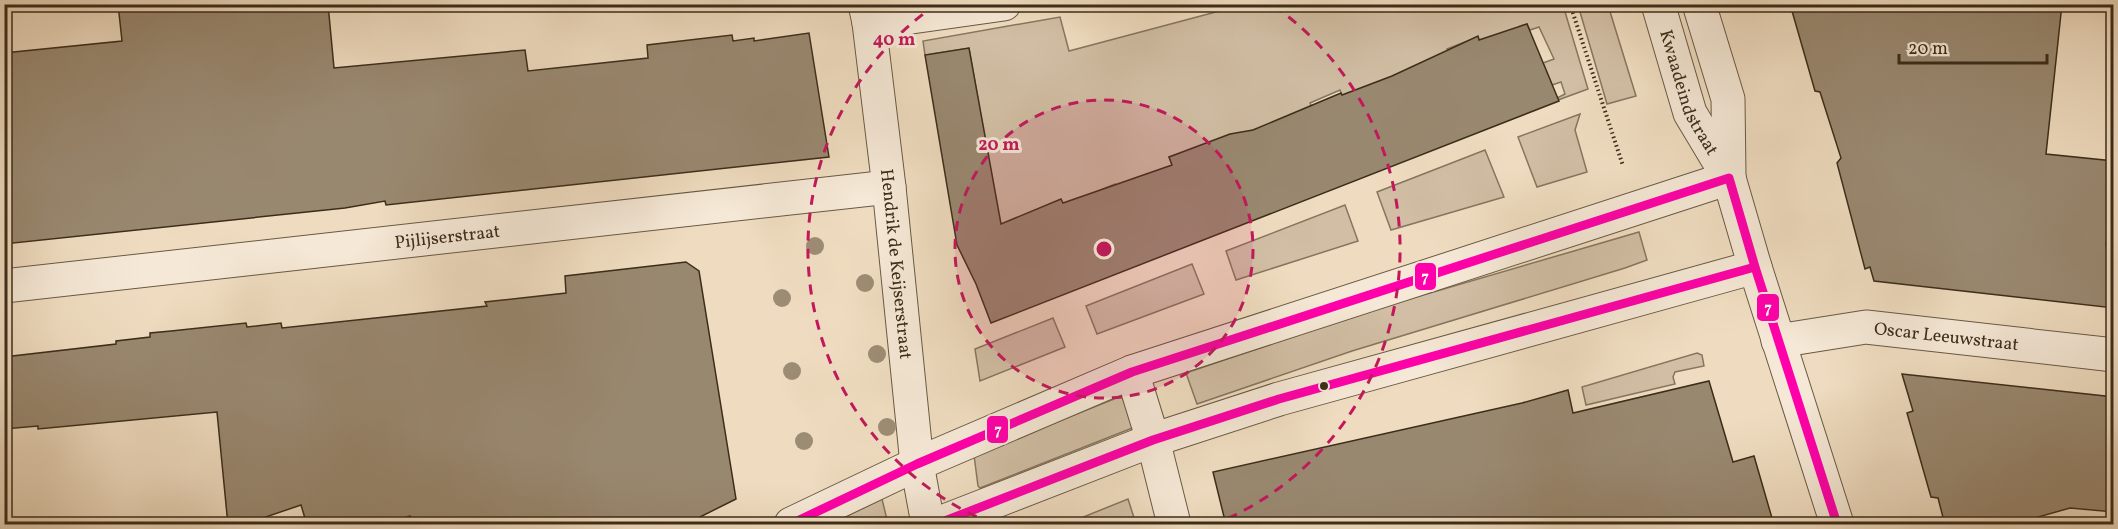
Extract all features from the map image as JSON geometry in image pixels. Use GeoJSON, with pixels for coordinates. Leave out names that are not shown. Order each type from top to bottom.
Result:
{"type":"FeatureCollection","features":[{"type":"Feature","properties":{"kind":"street"},"geometry":{"type":"LineString","coordinates":[[867,14],[1004,4]]}},
{"type":"Feature","properties":{"kind":"street","name":"Kwaadeindstraat"},"geometry":{"type":"LineString","coordinates":[[1658,4],[1690,113],[1729,178],[1837,525]]}},
{"type":"Feature","properties":{"kind":"street","name":"Kwaadeindstraat"},"geometry":{"type":"LineString","coordinates":[[1699,4],[1728,99],[1729,178]]}},
{"type":"Feature","properties":{"kind":"street","name":"Hendrik de Keijserstraat"},"geometry":{"type":"LineString","coordinates":[[867,14],[889,187],[917,464],[928,525]]}},
{"type":"Feature","properties":{"kind":"street"},"geometry":{"type":"LineString","coordinates":[[791,525],[917,464],[1132,372],[1729,178]]}},
{"type":"Feature","properties":{"kind":"street","name":"Pijlijserstraat"},"geometry":{"type":"LineString","coordinates":[[4,286],[889,187]]}},
{"type":"Feature","properties":{"kind":"street"},"geometry":{"type":"LineString","coordinates":[[937,525],[1153,440],[1279,399],[1755,267]]}},
{"type":"Feature","properties":{"kind":"street","name":"Oscar Leeuwstraat"},"geometry":{"type":"LineString","coordinates":[[1778,341],[1866,327],[2114,355]]}},
{"type":"Feature","properties":{"kind":"street"},"geometry":{"type":"LineString","coordinates":[[1132,372],[1153,440],[1174,525]]}},
{"type":"Feature","properties":{"kind":"path"},"geometry":{"type":"LineString","coordinates":[[1570,4],[1605,116],[1638,207]]}},
{"type":"Feature","properties":{"kind":"shaded area"},"geometry":{"type":"Polygon","coordinates":[[[1242,5],[1563,5],[1588,89],[1558,100],[1557,98],[1565,94],[1561,82],[1552,85],[1543,63],[1554,59],[1539,27],[1530,30],[1527,24],[1520,26],[1523,34],[1483,49],[1478,37],[1447,49],[1453,61],[1345,103],[1340,90],[1310,103],[1315,115],[1253,130],[1169,157],[1174,170],[1117,191],[1115,184],[1002,237],[969,48],[925,55],[923,41],[1060,17],[1069,51],[1242,5]]]}},
{"type":"Feature","properties":{"kind":"shaded area"},"geometry":{"type":"Polygon","coordinates":[[[1578,5],[1608,5],[1636,96],[1607,104],[1578,5]]]}},
{"type":"Feature","properties":{"kind":"shaded area"},"geometry":{"type":"Polygon","coordinates":[[[1580,114],[1575,130],[1587,172],[1537,187],[1518,137],[1580,114]]]}},
{"type":"Feature","properties":{"kind":"shaded area"},"geometry":{"type":"Polygon","coordinates":[[[1485,150],[1504,197],[1391,230],[1377,192],[1485,150]]]}},
{"type":"Feature","properties":{"kind":"shaded area"},"geometry":{"type":"Polygon","coordinates":[[[1345,205],[1358,241],[1236,280],[1226,251],[1345,205]]]}},
{"type":"Feature","properties":{"kind":"shaded area"},"geometry":{"type":"Polygon","coordinates":[[[1639,232],[1647,260],[1352,351],[1197,404],[1186,373],[1365,312],[1639,232]]]}},
{"type":"Feature","properties":{"kind":"shaded area"},"geometry":{"type":"Polygon","coordinates":[[[1192,264],[1204,294],[1097,334],[1086,306],[1192,264]]]}},
{"type":"Feature","properties":{"kind":"shaded area"},"geometry":{"type":"Polygon","coordinates":[[[1053,318],[1065,347],[980,381],[975,349],[1053,318]]]}},
{"type":"Feature","properties":{"kind":"shaded area"},"geometry":{"type":"Polygon","coordinates":[[[1697,353],[1702,355],[1704,366],[1675,372],[1673,377],[1675,384],[1586,405],[1582,387],[1697,353]]]}},
{"type":"Feature","properties":{"kind":"shaded area"},"geometry":{"type":"Polygon","coordinates":[[[1124,395],[1135,427],[980,488],[978,486],[974,455],[1124,395]]]}},
{"type":"Feature","properties":{"kind":"shaded area"},"geometry":{"type":"Polygon","coordinates":[[[882,499],[888,524],[830,524],[882,499]]]}},
{"type":"Feature","properties":{"kind":"shaded area"},"geometry":{"type":"Polygon","coordinates":[[[1128,499],[1136,524],[1066,524],[1128,499]]]}},
{"type":"Feature","properties":{"kind":"building"},"geometry":{"type":"Polygon","coordinates":[[[118,4],[328,4],[334,68],[525,50],[528,71],[648,58],[647,45],[732,35],[733,41],[754,38],[754,41],[809,33],[829,157],[386,205],[385,201],[345,208],[4,244],[4,53],[122,41],[118,4]]]}},
{"type":"Feature","properties":{"kind":"building"},"geometry":{"type":"Polygon","coordinates":[[[1790,4],[2062,4],[2046,154],[2114,161],[2114,180],[2106,245],[2114,246],[2114,308],[1874,281],[1870,267],[1865,269],[1837,163],[1841,158],[1820,92],[1815,91],[1790,4]]]}},
{"type":"Feature","properties":{"kind":"building"},"geometry":{"type":"Polygon","coordinates":[[[1527,24],[1559,101],[991,323],[976,284],[957,245],[925,55],[969,48],[1001,224],[1061,199],[1063,203],[1172,165],[1169,157],[1230,134],[1253,130],[1341,93],[1342,95],[1392,76],[1478,36],[1479,40],[1527,24]]]}},
{"type":"Feature","properties":{"kind":"building"},"geometry":{"type":"Polygon","coordinates":[[[686,262],[699,271],[736,499],[684,525],[412,525],[410,516],[383,525],[307,525],[301,505],[242,525],[228,525],[217,412],[38,429],[38,426],[4,429],[4,357],[116,344],[116,341],[150,337],[150,333],[246,323],[247,327],[281,323],[282,328],[487,306],[485,302],[566,293],[565,276],[686,262]]]}},
{"type":"Feature","properties":{"kind":"building"},"geometry":{"type":"Polygon","coordinates":[[[1902,374],[2114,397],[2114,512],[2070,508],[2010,525],[1945,525],[1938,498],[1931,497],[1907,413],[1913,411],[1902,374]]]}},
{"type":"Feature","properties":{"kind":"building"},"geometry":{"type":"Polygon","coordinates":[[[1709,381],[1733,462],[1754,456],[1774,525],[1473,525],[1447,519],[1445,525],[1226,525],[1213,472],[1522,403],[1568,390],[1573,413],[1709,381]]]}},
{"type":"Feature","properties":{"kind":"transit line","name":"7"},"geometry":{"type":"LineString","coordinates":[[791,524],[917,464],[1132,372],[1729,178],[1837,524]]}},
{"type":"Feature","properties":{"kind":"transit line","name":"7"},"geometry":{"type":"LineString","coordinates":[[937,524],[1153,440],[1279,399],[1755,267]]}}]}
